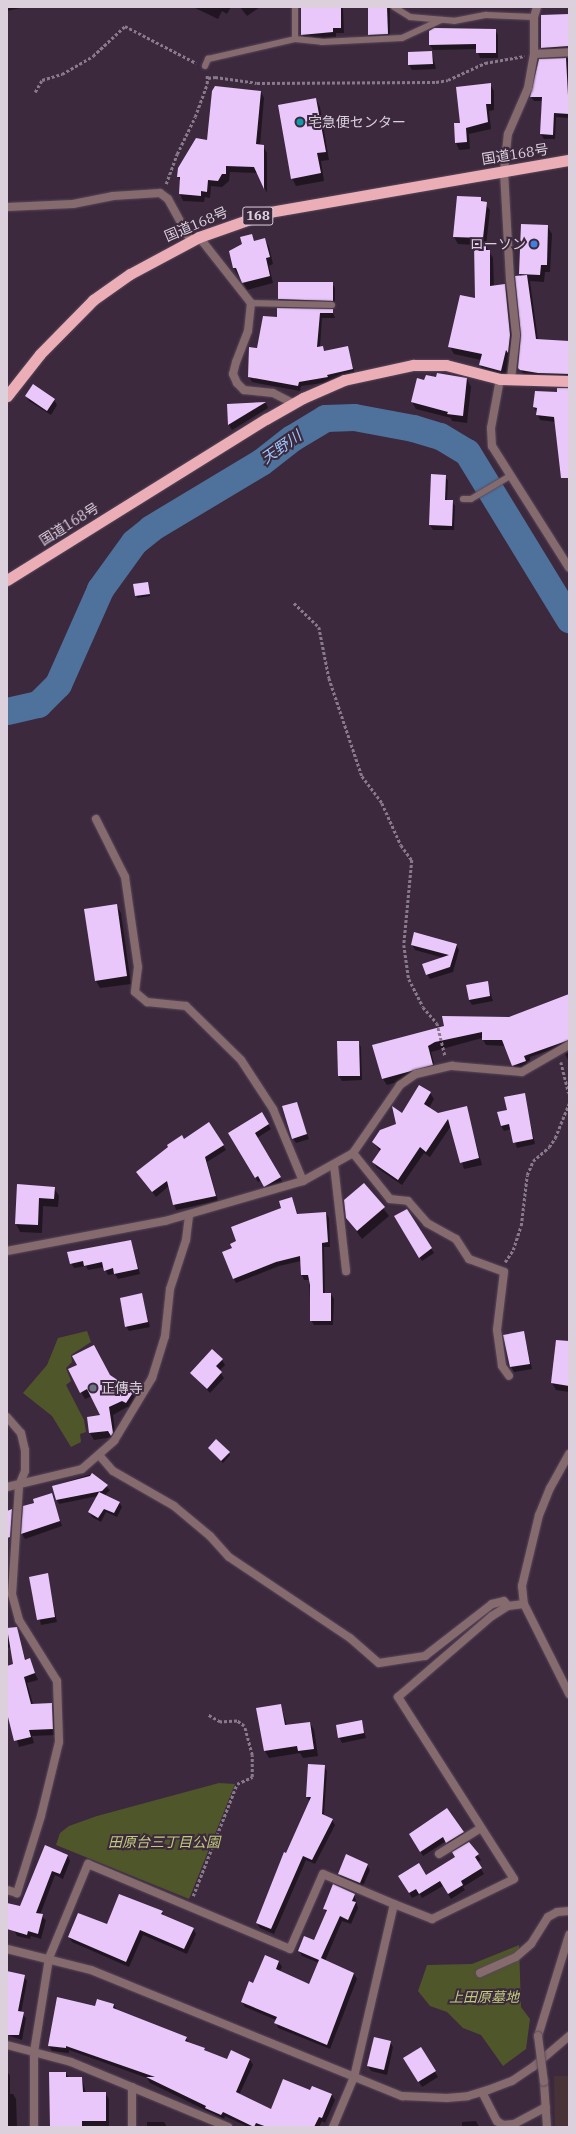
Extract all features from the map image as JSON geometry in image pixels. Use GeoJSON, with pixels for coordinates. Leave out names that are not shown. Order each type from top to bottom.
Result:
{"type":"FeatureCollection","features":[{"type":"Feature","properties":{"kind":"highway","name":"国道168号"},"geometry":{"type":"LineString","coordinates":[[7,396],[40,354],[94,300],[130,274],[195,239],[270,212],[569,160]]}},
{"type":"Feature","properties":{"kind":"highway","name":"国道168号"},"geometry":{"type":"LineString","coordinates":[[7,580],[293,404],[344,380],[413,365],[446,366],[505,379],[569,381]]}},
{"type":"Feature","properties":{"kind":"street"},"geometry":{"type":"LineString","coordinates":[[537,7],[534,17],[534,54],[528,88],[508,134],[504,171],[510,278],[516,335],[491,428],[492,446],[507,479],[569,568]]}},
{"type":"Feature","properties":{"kind":"street"},"geometry":{"type":"LineString","coordinates":[[534,54],[569,52]]}},
{"type":"Feature","properties":{"kind":"street"},"geometry":{"type":"LineString","coordinates":[[7,206],[73,204],[113,196],[164,194],[195,239],[251,303],[248,331],[234,368],[233,374],[237,383],[244,390],[273,393],[293,404]]}},
{"type":"Feature","properties":{"kind":"street"},"geometry":{"type":"LineString","coordinates":[[96,819],[125,877],[138,967],[135,992],[147,1002],[186,1006],[241,1060],[273,1109],[303,1181]]}},
{"type":"Feature","properties":{"kind":"street"},"geometry":{"type":"LineString","coordinates":[[7,1251],[165,1221],[303,1181],[353,1153],[400,1085],[416,1074],[446,1066],[522,1072],[569,1045]]}},
{"type":"Feature","properties":{"kind":"street"},"geometry":{"type":"LineString","coordinates":[[353,1153],[390,1199],[408,1201],[427,1223],[456,1239],[469,1259],[504,1272],[504,1283],[496,1316],[496,1330],[502,1366],[509,1376]]}},
{"type":"Feature","properties":{"kind":"street"},"geometry":{"type":"LineString","coordinates":[[334,1165],[346,1271]]}},
{"type":"Feature","properties":{"kind":"street"},"geometry":{"type":"LineString","coordinates":[[7,1487],[19,1486],[82,1469],[114,1441],[152,1378],[165,1336],[170,1289],[186,1240],[188,1215]]}},
{"type":"Feature","properties":{"kind":"street"},"geometry":{"type":"LineString","coordinates":[[7,1417],[21,1433],[25,1450],[25,1471],[19,1486],[9,1594],[19,1620],[57,1681],[59,1742],[41,1816],[17,1893],[7,1890]]}},
{"type":"Feature","properties":{"kind":"street"},"geometry":{"type":"LineString","coordinates":[[569,1454],[550,1488],[539,1515],[522,1586],[524,1604],[569,1694]]}},
{"type":"Feature","properties":{"kind":"street"},"geometry":{"type":"LineString","coordinates":[[99,1455],[113,1471],[174,1506],[210,1536],[229,1557],[350,1638],[379,1663],[425,1656],[492,1604],[504,1602],[508,1606]]}},
{"type":"Feature","properties":{"kind":"street"},"geometry":{"type":"LineString","coordinates":[[34,2127],[34,2052],[49,1958],[88,1864],[290,1949],[323,1874],[432,1919],[514,1879],[398,1696],[492,1616],[508,1606],[524,1604]]}},
{"type":"Feature","properties":{"kind":"street"},"geometry":{"type":"LineString","coordinates":[[439,1854],[481,1828]]}},
{"type":"Feature","properties":{"kind":"street"},"geometry":{"type":"LineString","coordinates":[[333,2127],[354,2077],[394,1904]]}},
{"type":"Feature","properties":{"kind":"street"},"geometry":{"type":"LineString","coordinates":[[480,1973],[516,1957],[531,1944],[548,1917],[557,1912],[569,1911]]}},
{"type":"Feature","properties":{"kind":"street"},"geometry":{"type":"LineString","coordinates":[[547,2127],[544,2082],[538,2036],[569,1935]]}},
{"type":"Feature","properties":{"kind":"street"},"geometry":{"type":"LineString","coordinates":[[7,1949],[49,1958],[91,1970],[402,2096],[447,2098],[482,2092],[512,2081],[533,2067],[569,2036]]}},
{"type":"Feature","properties":{"kind":"street"},"geometry":{"type":"LineString","coordinates":[[7,2045],[71,2062],[226,2127]]}},
{"type":"Feature","properties":{"kind":"street"},"geometry":{"type":"LineString","coordinates":[[132,2087],[132,2127]]}},
{"type":"Feature","properties":{"kind":"street"},"geometry":{"type":"LineString","coordinates":[[482,2092],[496,2122],[503,2125],[514,2124],[546,2107]]}},
{"type":"Feature","properties":{"kind":"lane"},"geometry":{"type":"LineString","coordinates":[[295,7],[295,40]]}},
{"type":"Feature","properties":{"kind":"lane"},"geometry":{"type":"LineString","coordinates":[[394,7],[410,17],[454,21],[486,15],[534,17]]}},
{"type":"Feature","properties":{"kind":"lane"},"geometry":{"type":"LineString","coordinates":[[205,66],[208,59],[295,40],[322,42],[402,38],[441,20]]}},
{"type":"Feature","properties":{"kind":"lane"},"geometry":{"type":"LineString","coordinates":[[251,303],[332,305]]}},
{"type":"Feature","properties":{"kind":"lane"},"geometry":{"type":"LineString","coordinates":[[463,498],[478,495],[507,479]]}},
{"type":"Feature","properties":{"kind":"path"},"geometry":{"type":"LineString","coordinates":[[35,92],[42,80],[62,74],[94,56],[125,26],[205,66]]}},
{"type":"Feature","properties":{"kind":"path"},"geometry":{"type":"LineString","coordinates":[[164,194],[176,154],[189,133],[208,78],[215,77],[257,83],[436,82],[448,80],[485,63],[534,54]]}},
{"type":"Feature","properties":{"kind":"path"},"geometry":{"type":"LineString","coordinates":[[294,603],[319,627],[329,678],[362,776],[382,803],[401,845],[412,860],[404,945],[409,979],[423,1007],[437,1024],[446,1066]]}},
{"type":"Feature","properties":{"kind":"path"},"geometry":{"type":"LineString","coordinates":[[558,1052],[569,1093]]}},
{"type":"Feature","properties":{"kind":"path"},"geometry":{"type":"LineString","coordinates":[[499,1270],[513,1250],[517,1238],[525,1186],[533,1161],[549,1147],[555,1138],[569,1104]]}},
{"type":"Feature","properties":{"kind":"path"},"geometry":{"type":"LineString","coordinates":[[189,1906],[237,1784],[252,1777],[252,1755],[244,1726],[237,1721],[220,1722],[208,1715]]}},
{"type":"Feature","properties":{"kind":"shaded area"},"geometry":{"type":"Polygon","coordinates":[[[554,2076],[569,2076],[569,2127],[555,2127],[554,2076]]]}},
{"type":"Feature","properties":{"kind":"green space"},"geometry":{"type":"Polygon","coordinates":[[[87,1331],[91,1342],[71,1355],[72,1362],[66,1368],[71,1381],[66,1385],[84,1420],[86,1432],[80,1434],[81,1442],[71,1447],[52,1416],[23,1393],[47,1365],[58,1338],[87,1331]]]}},
{"type":"Feature","properties":{"kind":"green space","name":"田原台三丁目公園"},"geometry":{"type":"Polygon","coordinates":[[[219,1783],[235,1784],[189,1899],[56,1845],[60,1833],[69,1826],[97,1816],[219,1783]]]}},
{"type":"Feature","properties":{"kind":"green space","name":"上田原墓地"},"geometry":{"type":"Polygon","coordinates":[[[519,1945],[521,2007],[530,2019],[526,2049],[503,2066],[481,2035],[463,2028],[447,2012],[430,2006],[418,1991],[427,1965],[472,1964],[519,1945]]]}},
{"type":"Feature","properties":{"kind":"building"},"geometry":{"type":"Polygon","coordinates":[[[341,7],[341,28],[333,28],[333,32],[301,35],[301,8],[341,7]]]}},
{"type":"Feature","properties":{"kind":"building"},"geometry":{"type":"Polygon","coordinates":[[[368,7],[387,7],[388,34],[368,35],[368,7]]]}},
{"type":"Feature","properties":{"kind":"building"},"geometry":{"type":"Polygon","coordinates":[[[569,14],[569,46],[541,48],[541,15],[569,14]]]}},
{"type":"Feature","properties":{"kind":"building"},"geometry":{"type":"Polygon","coordinates":[[[434,28],[496,29],[496,53],[476,53],[476,44],[429,45],[429,31],[434,28]]]}},
{"type":"Feature","properties":{"kind":"building"},"geometry":{"type":"Polygon","coordinates":[[[432,51],[433,64],[408,65],[408,52],[432,51]]]}},
{"type":"Feature","properties":{"kind":"building"},"geometry":{"type":"Polygon","coordinates":[[[566,58],[569,114],[554,113],[553,135],[540,134],[542,97],[530,97],[539,59],[566,58]]]}},
{"type":"Feature","properties":{"kind":"building"},"geometry":{"type":"Polygon","coordinates":[[[491,83],[491,104],[486,104],[488,122],[466,128],[467,142],[455,143],[454,123],[460,123],[456,87],[491,83]]]}},
{"type":"Feature","properties":{"kind":"building"},"geometry":{"type":"Polygon","coordinates":[[[215,86],[261,91],[256,144],[264,145],[264,189],[254,167],[226,166],[226,174],[222,174],[218,181],[208,180],[207,192],[201,191],[201,196],[179,194],[180,177],[177,177],[178,168],[196,138],[207,140],[212,91],[215,86]]]}},
{"type":"Feature","properties":{"kind":"building","name":"宅急便センター"},"geometry":{"type":"Polygon","coordinates":[[[316,98],[326,152],[317,153],[321,173],[291,179],[278,105],[316,98]]]}},
{"type":"Feature","properties":{"kind":"building"},"geometry":{"type":"Polygon","coordinates":[[[457,196],[481,197],[481,201],[487,202],[483,238],[453,237],[457,196]]]}},
{"type":"Feature","properties":{"kind":"building","name":"ローソン"},"geometry":{"type":"Polygon","coordinates":[[[521,224],[548,225],[547,265],[541,265],[540,275],[519,274],[521,224]]]}},
{"type":"Feature","properties":{"kind":"building"},"geometry":{"type":"Polygon","coordinates":[[[252,234],[254,241],[265,238],[270,257],[266,258],[270,276],[242,283],[236,268],[233,268],[229,251],[242,244],[240,237],[252,234]]]}},
{"type":"Feature","properties":{"kind":"building"},"geometry":{"type":"Polygon","coordinates":[[[474,243],[486,243],[486,250],[490,250],[490,286],[505,284],[510,335],[508,353],[506,350],[501,371],[479,365],[482,354],[448,347],[460,295],[475,298],[474,243]]]}},
{"type":"Feature","properties":{"kind":"building"},"geometry":{"type":"Polygon","coordinates":[[[527,275],[536,339],[569,341],[569,374],[538,373],[520,370],[518,368],[521,335],[515,276],[527,275]]]}},
{"type":"Feature","properties":{"kind":"building"},"geometry":{"type":"Polygon","coordinates":[[[278,282],[333,282],[333,301],[278,299],[278,282]]]}},
{"type":"Feature","properties":{"kind":"building"},"geometry":{"type":"Polygon","coordinates":[[[277,308],[333,309],[333,313],[320,313],[317,347],[323,346],[324,351],[348,346],[353,369],[327,375],[328,377],[299,382],[298,386],[248,377],[249,347],[257,348],[263,316],[277,317],[277,308]]]}},
{"type":"Feature","properties":{"kind":"building"},"geometry":{"type":"Polygon","coordinates":[[[437,373],[467,378],[463,416],[447,414],[448,412],[411,402],[417,378],[424,380],[426,375],[436,377],[437,373]]]}},
{"type":"Feature","properties":{"kind":"building"},"geometry":{"type":"Polygon","coordinates":[[[33,384],[55,399],[47,411],[25,396],[33,384]]]}},
{"type":"Feature","properties":{"kind":"building"},"geometry":{"type":"Polygon","coordinates":[[[557,388],[569,388],[569,478],[561,478],[554,417],[536,415],[537,408],[533,407],[535,391],[557,392],[557,388]]]}},
{"type":"Feature","properties":{"kind":"building"},"geometry":{"type":"Polygon","coordinates":[[[266,402],[228,425],[227,404],[266,402]]]}},
{"type":"Feature","properties":{"kind":"building"},"geometry":{"type":"Polygon","coordinates":[[[431,474],[446,475],[445,500],[453,500],[452,526],[429,525],[431,474]]]}},
{"type":"Feature","properties":{"kind":"building"},"geometry":{"type":"Polygon","coordinates":[[[148,582],[150,594],[135,596],[133,584],[148,582]]]}},
{"type":"Feature","properties":{"kind":"building"},"geometry":{"type":"Polygon","coordinates":[[[117,904],[127,976],[95,981],[84,909],[117,904]]]}},
{"type":"Feature","properties":{"kind":"building"},"geometry":{"type":"Polygon","coordinates":[[[414,932],[457,944],[450,967],[426,975],[422,964],[449,955],[411,945],[414,932]]]}},
{"type":"Feature","properties":{"kind":"building"},"geometry":{"type":"Polygon","coordinates":[[[488,981],[490,996],[469,1000],[466,985],[488,981]]]}},
{"type":"Feature","properties":{"kind":"building"},"geometry":{"type":"Polygon","coordinates":[[[569,994],[569,1040],[524,1056],[526,1061],[512,1066],[502,1040],[482,1040],[482,1032],[435,1042],[428,1046],[433,1065],[382,1079],[372,1045],[444,1026],[442,1016],[509,1017],[569,994]]]}},
{"type":"Feature","properties":{"kind":"building"},"geometry":{"type":"Polygon","coordinates":[[[337,1041],[359,1041],[360,1076],[338,1076],[337,1041]]]}},
{"type":"Feature","properties":{"kind":"building"},"geometry":{"type":"Polygon","coordinates":[[[419,1085],[431,1092],[424,1104],[438,1113],[467,1106],[479,1158],[460,1163],[448,1119],[426,1152],[420,1147],[398,1180],[372,1162],[381,1149],[372,1142],[380,1130],[396,1124],[392,1106],[402,1113],[419,1085]]]}},
{"type":"Feature","properties":{"kind":"building"},"geometry":{"type":"Polygon","coordinates":[[[525,1093],[533,1139],[513,1143],[509,1124],[501,1126],[497,1112],[507,1110],[504,1097],[525,1093]]]}},
{"type":"Feature","properties":{"kind":"building"},"geometry":{"type":"Polygon","coordinates":[[[297,1102],[307,1134],[292,1139],[282,1106],[297,1102]]]}},
{"type":"Feature","properties":{"kind":"building"},"geometry":{"type":"Polygon","coordinates":[[[262,1112],[269,1124],[255,1133],[281,1177],[264,1187],[258,1176],[255,1178],[228,1133],[262,1112]]]}},
{"type":"Feature","properties":{"kind":"building"},"geometry":{"type":"Polygon","coordinates":[[[209,1122],[224,1145],[205,1157],[216,1196],[173,1205],[167,1181],[152,1192],[136,1172],[168,1147],[167,1145],[182,1135],[184,1139],[209,1122]]]}},
{"type":"Feature","properties":{"kind":"building"},"geometry":{"type":"Polygon","coordinates":[[[364,1183],[385,1207],[357,1231],[346,1218],[344,1200],[364,1183]]]}},
{"type":"Feature","properties":{"kind":"building"},"geometry":{"type":"Polygon","coordinates":[[[17,1184],[55,1187],[54,1199],[39,1198],[38,1225],[15,1224],[17,1184]]]}},
{"type":"Feature","properties":{"kind":"building"},"geometry":{"type":"Polygon","coordinates":[[[292,1197],[297,1214],[326,1212],[328,1242],[322,1243],[323,1293],[331,1293],[331,1321],[310,1321],[310,1285],[308,1275],[301,1275],[300,1256],[276,1262],[233,1279],[222,1252],[232,1248],[230,1244],[236,1241],[231,1227],[281,1208],[279,1201],[292,1197]]]}},
{"type":"Feature","properties":{"kind":"building"},"geometry":{"type":"Polygon","coordinates":[[[407,1209],[432,1248],[419,1258],[394,1216],[407,1209]]]}},
{"type":"Feature","properties":{"kind":"building"},"geometry":{"type":"Polygon","coordinates":[[[131,1240],[138,1269],[114,1274],[113,1268],[104,1271],[102,1262],[84,1266],[83,1261],[70,1264],[67,1252],[131,1240]]]}},
{"type":"Feature","properties":{"kind":"building"},"geometry":{"type":"Polygon","coordinates":[[[142,1293],[148,1322],[125,1327],[120,1298],[142,1293]]]}},
{"type":"Feature","properties":{"kind":"building"},"geometry":{"type":"Polygon","coordinates":[[[524,1331],[530,1364],[510,1367],[503,1335],[524,1331]]]}},
{"type":"Feature","properties":{"kind":"building"},"geometry":{"type":"Polygon","coordinates":[[[556,1340],[569,1341],[569,1386],[551,1383],[556,1340]]]}},
{"type":"Feature","properties":{"kind":"building"},"geometry":{"type":"Polygon","coordinates":[[[94,1345],[110,1375],[134,1391],[126,1403],[122,1401],[109,1407],[113,1433],[111,1436],[108,1431],[89,1433],[87,1417],[100,1415],[87,1389],[80,1393],[68,1369],[77,1365],[72,1356],[94,1345]]]}},
{"type":"Feature","properties":{"kind":"building"},"geometry":{"type":"Polygon","coordinates":[[[212,1349],[223,1359],[216,1366],[222,1372],[207,1389],[190,1373],[212,1349]]]}},
{"type":"Feature","properties":{"kind":"building"},"geometry":{"type":"Polygon","coordinates":[[[216,1439],[230,1452],[221,1461],[208,1448],[216,1439]]]}},
{"type":"Feature","properties":{"kind":"building"},"geometry":{"type":"Polygon","coordinates":[[[92,1473],[108,1485],[102,1491],[56,1500],[52,1486],[90,1476],[92,1473]]]}},
{"type":"Feature","properties":{"kind":"building"},"geometry":{"type":"Polygon","coordinates":[[[99,1492],[120,1502],[114,1513],[104,1509],[98,1518],[88,1512],[99,1492]]]}},
{"type":"Feature","properties":{"kind":"building"},"geometry":{"type":"Polygon","coordinates":[[[52,1493],[60,1521],[21,1534],[23,1506],[34,1503],[33,1499],[52,1493]]]}},
{"type":"Feature","properties":{"kind":"building"},"geometry":{"type":"Polygon","coordinates":[[[12,1509],[10,1537],[7,1538],[7,1511],[12,1509]]]}},
{"type":"Feature","properties":{"kind":"building"},"geometry":{"type":"Polygon","coordinates":[[[48,1573],[55,1617],[37,1620],[29,1577],[48,1573]]]}},
{"type":"Feature","properties":{"kind":"building"},"geometry":{"type":"Polygon","coordinates":[[[17,1627],[25,1660],[30,1658],[35,1673],[24,1677],[31,1704],[52,1703],[53,1729],[29,1730],[31,1737],[14,1741],[7,1713],[7,1666],[13,1664],[7,1628],[17,1627]]]}},
{"type":"Feature","properties":{"kind":"building"},"geometry":{"type":"Polygon","coordinates":[[[281,1704],[285,1725],[310,1722],[314,1749],[298,1751],[297,1746],[264,1751],[256,1708],[281,1704]]]}},
{"type":"Feature","properties":{"kind":"building"},"geometry":{"type":"Polygon","coordinates":[[[362,1720],[364,1733],[338,1738],[336,1725],[362,1720]]]}},
{"type":"Feature","properties":{"kind":"building"},"geometry":{"type":"Polygon","coordinates":[[[308,1764],[325,1765],[322,1814],[333,1819],[312,1860],[303,1856],[271,1929],[256,1923],[284,1852],[286,1853],[311,1797],[306,1797],[308,1764]]]}},
{"type":"Feature","properties":{"kind":"building"},"geometry":{"type":"Polygon","coordinates":[[[447,1808],[464,1832],[446,1843],[443,1837],[420,1852],[409,1834],[447,1808]]]}},
{"type":"Feature","properties":{"kind":"building"},"geometry":{"type":"Polygon","coordinates":[[[469,1842],[479,1854],[475,1857],[482,1868],[461,1881],[463,1885],[448,1894],[440,1881],[419,1894],[416,1889],[409,1893],[398,1876],[419,1863],[426,1875],[455,1857],[452,1852],[469,1842]]]}},
{"type":"Feature","properties":{"kind":"building"},"geometry":{"type":"Polygon","coordinates":[[[45,1845],[68,1855],[60,1874],[52,1871],[36,1913],[43,1914],[38,1934],[28,1931],[27,1935],[7,1929],[7,1903],[20,1906],[45,1845]]]}},
{"type":"Feature","properties":{"kind":"building"},"geometry":{"type":"Polygon","coordinates":[[[346,1854],[368,1864],[360,1883],[338,1874],[346,1854]]]}},
{"type":"Feature","properties":{"kind":"building"},"geometry":{"type":"Polygon","coordinates":[[[333,1884],[355,1894],[352,1901],[356,1902],[348,1920],[340,1916],[321,1958],[354,1973],[327,2045],[274,2023],[277,2017],[241,2002],[249,1981],[253,1983],[265,1955],[279,1961],[276,1969],[309,1984],[319,1960],[298,1951],[304,1936],[314,1940],[327,1910],[323,1909],[333,1884]]]}},
{"type":"Feature","properties":{"kind":"building"},"geometry":{"type":"Polygon","coordinates":[[[119,1894],[163,1911],[161,1914],[194,1928],[184,1949],[140,1930],[126,1962],[68,1937],[78,1913],[107,1924],[119,1894]]]}},
{"type":"Feature","properties":{"kind":"building"},"geometry":{"type":"Polygon","coordinates":[[[7,1971],[25,1975],[18,2011],[24,2012],[19,2035],[7,2035],[7,1971]]]}},
{"type":"Feature","properties":{"kind":"building"},"geometry":{"type":"Polygon","coordinates":[[[57,1997],[95,2006],[97,1999],[114,2004],[113,2008],[187,2037],[185,2041],[205,2048],[204,2050],[227,2059],[231,2050],[250,2059],[236,2092],[271,2109],[283,2079],[310,2090],[312,2086],[332,2094],[322,2118],[319,2117],[314,2127],[267,2127],[256,2123],[254,2127],[223,2112],[221,2115],[205,2108],[206,2106],[146,2077],[155,2077],[66,2046],[66,2048],[48,2046],[57,1997]]]}},
{"type":"Feature","properties":{"kind":"building"},"geometry":{"type":"Polygon","coordinates":[[[374,2037],[391,2041],[384,2070],[367,2066],[374,2037]]]}},
{"type":"Feature","properties":{"kind":"building"},"geometry":{"type":"Polygon","coordinates":[[[421,2047],[436,2071],[418,2082],[403,2058],[421,2047]]]}},
{"type":"Feature","properties":{"kind":"building"},"geometry":{"type":"Polygon","coordinates":[[[49,2072],[66,2072],[66,2077],[82,2077],[83,2092],[106,2092],[106,2121],[82,2121],[82,2127],[50,2127],[49,2072]]]}},
{"type":"Feature","properties":{"kind":"waterway","name":"天野川"},"geometry":{"type":"LineString","coordinates":[[7,711],[38,704],[58,684],[100,589],[134,542],[151,528],[261,462],[292,438],[325,418],[354,417],[413,428],[440,436],[467,452],[569,619]]}},
{"type":"Feature","properties":{"kind":"place","name":"宅急便センター"},"geometry":{"type":"Point","coordinates":[300,122]}},
{"type":"Feature","properties":{"kind":"place","name":"ローソン"},"geometry":{"type":"Point","coordinates":[534,244]}},
{"type":"Feature","properties":{"kind":"place","name":"正傳寺"},"geometry":{"type":"Point","coordinates":[93,1388]}}]}
